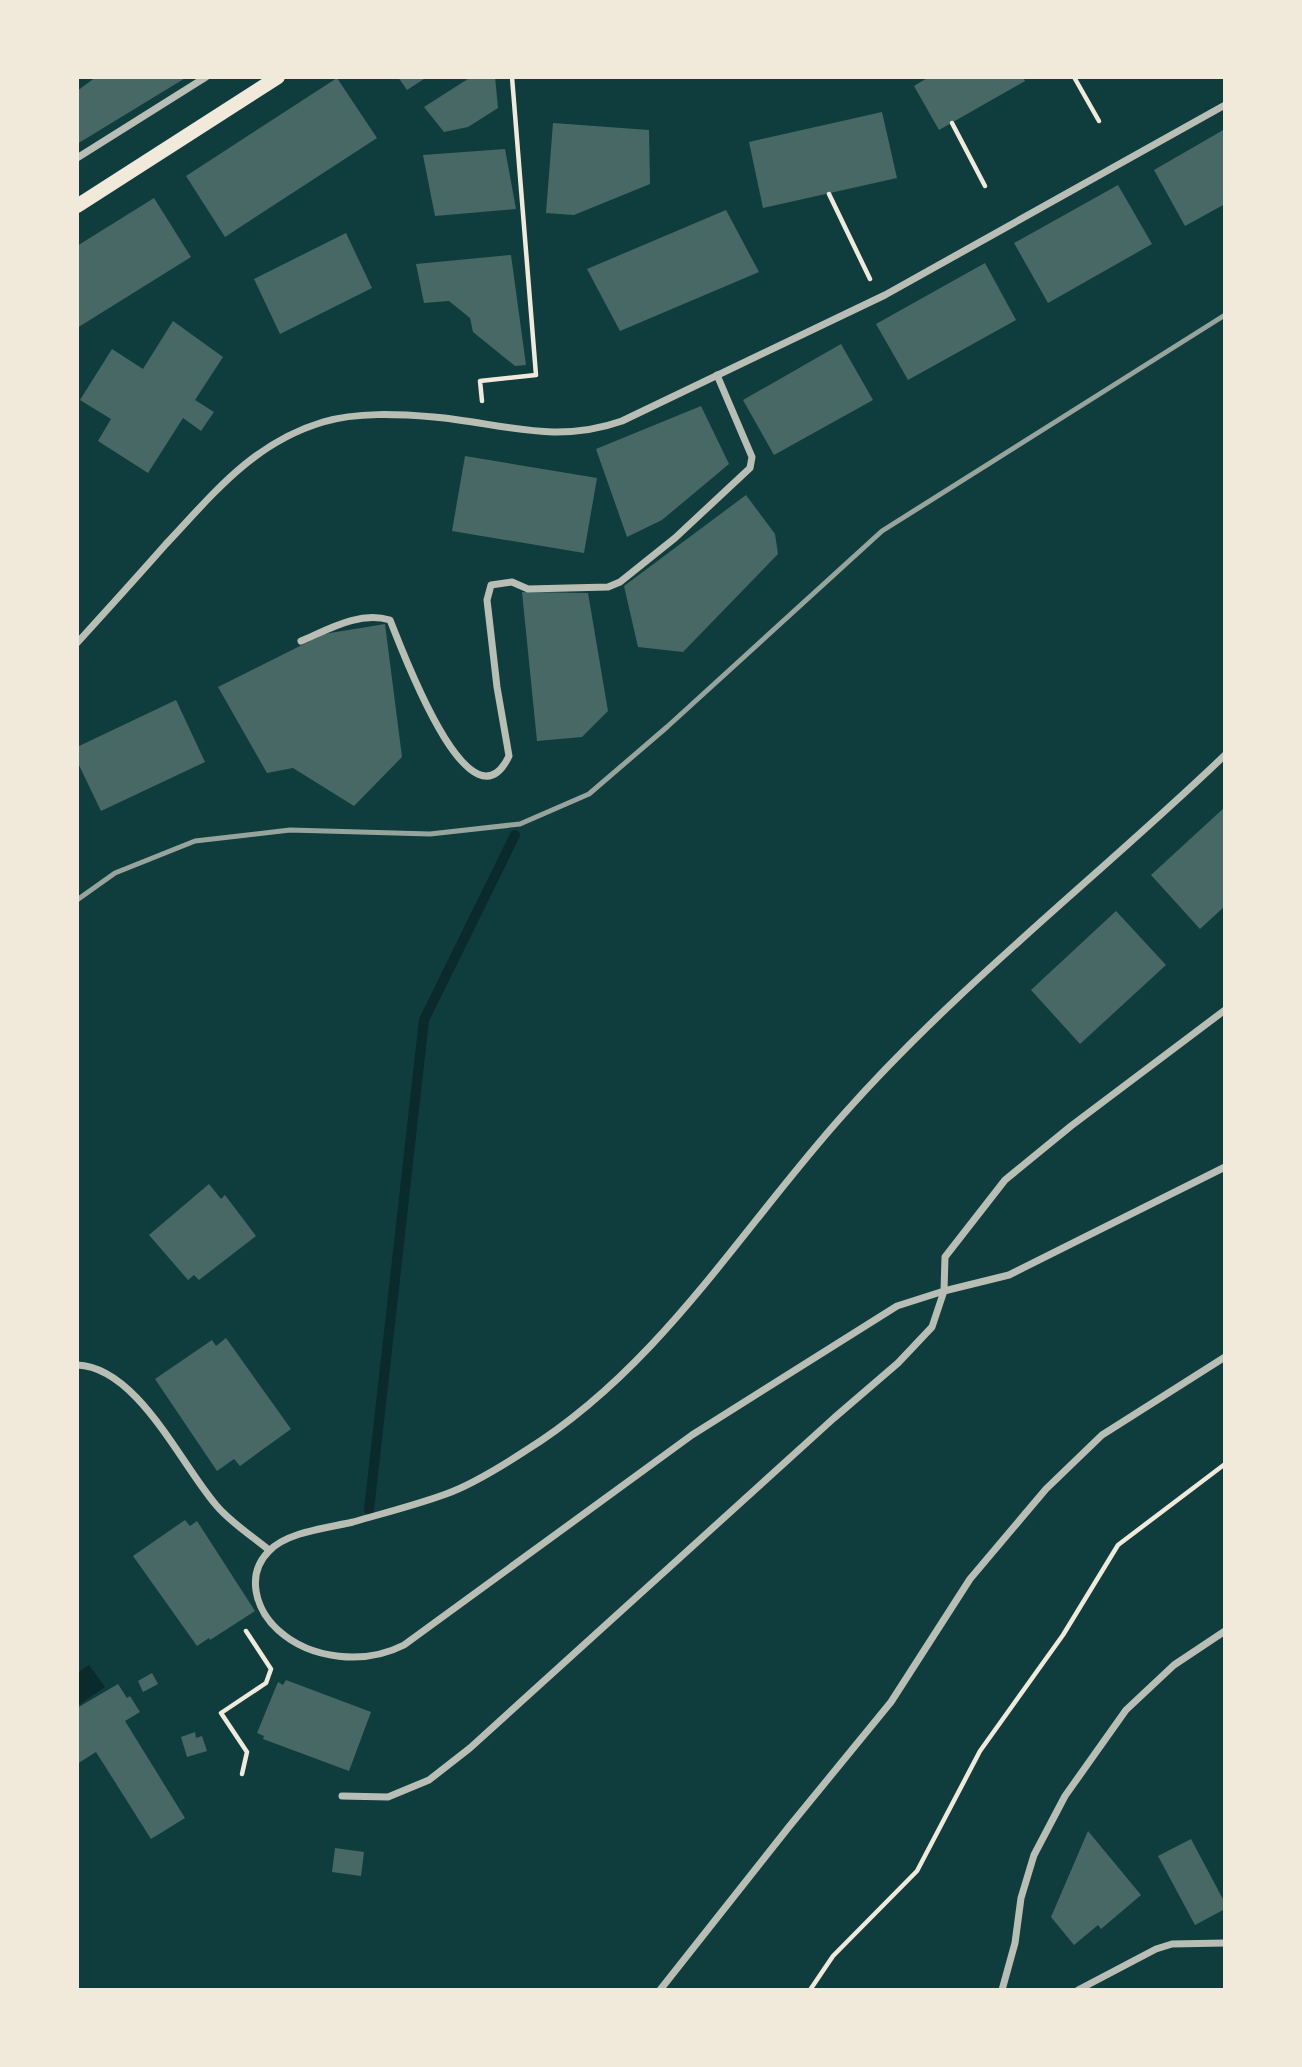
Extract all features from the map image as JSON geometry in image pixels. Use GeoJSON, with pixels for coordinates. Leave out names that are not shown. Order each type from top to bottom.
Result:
{"type":"FeatureCollection","features":[{"type":"Feature","properties":{"kind":"main road"},"geometry":{"type":"LineString","coordinates":[[77,206],[278,77]]}},
{"type":"Feature","properties":{"kind":"street"},"geometry":{"type":"LineString","coordinates":[[77,158],[206,77]]}},
{"type":"Feature","properties":{"kind":"street"},"geometry":{"type":"LineString","coordinates":[[77,643],[226,479],[269,445],[324,422],[348,417],[433,417],[552,433],[583,432],[622,421],[879,299],[1225,105]]}},
{"type":"Feature","properties":{"kind":"street"},"geometry":{"type":"LineString","coordinates":[[301,641],[348,620],[379,617],[390,620],[412,675],[451,750],[472,772],[485,775],[495,773],[504,766],[509,756],[497,687],[487,600],[491,585],[512,582],[528,589],[608,587],[620,582],[703,512],[750,468],[752,457],[717,375]]}},
{"type":"Feature","properties":{"kind":"street"},"geometry":{"type":"LineString","coordinates":[[1225,755],[893,1062],[835,1124],[757,1217],[697,1295],[619,1380],[526,1451],[451,1492],[383,1514],[301,1534],[278,1543],[269,1550],[257,1571],[257,1596],[263,1614],[280,1632],[303,1646],[355,1658],[392,1651],[404,1645],[692,1435],[898,1306],[1009,1275],[1225,1167]]}},
{"type":"Feature","properties":{"kind":"street"},"geometry":{"type":"LineString","coordinates":[[342,1796],[388,1797],[429,1780],[470,1748],[898,1363],[932,1327],[944,1291],[945,1257],[1005,1180],[1071,1126],[1225,1010]]}},
{"type":"Feature","properties":{"kind":"street"},"geometry":{"type":"LineString","coordinates":[[660,1990],[891,1702],[970,1579],[1046,1489],[1102,1435],[1225,1357]]}},
{"type":"Feature","properties":{"kind":"street"},"geometry":{"type":"LineString","coordinates":[[77,1364],[97,1367],[135,1394],[217,1507],[269,1550]]}},
{"type":"Feature","properties":{"kind":"street"},"geometry":{"type":"LineString","coordinates":[[1002,1990],[1015,1942],[1021,1898],[1034,1855],[1065,1796],[1126,1710],[1174,1665],[1225,1631]]}},
{"type":"Feature","properties":{"kind":"street"},"geometry":{"type":"LineString","coordinates":[[1078,1990],[1156,1949],[1172,1944],[1225,1943]]}},
{"type":"Feature","properties":{"kind":"path"},"geometry":{"type":"LineString","coordinates":[[484,423],[480,381],[536,375],[512,77]]}},
{"type":"Feature","properties":{"kind":"path"},"geometry":{"type":"LineString","coordinates":[[1074,77],[1099,121]]}},
{"type":"Feature","properties":{"kind":"path"},"geometry":{"type":"LineString","coordinates":[[952,123],[985,186]]}},
{"type":"Feature","properties":{"kind":"path"},"geometry":{"type":"LineString","coordinates":[[829,194],[879,299]]}},
{"type":"Feature","properties":{"kind":"path"},"geometry":{"type":"LineString","coordinates":[[810,1990],[833,1956],[917,1871],[980,1751],[1063,1635],[1118,1545],[1225,1464]]}},
{"type":"Feature","properties":{"kind":"path"},"geometry":{"type":"LineString","coordinates":[[242,1774],[247,1752],[221,1713],[266,1683],[271,1669],[243,1626]]}},
{"type":"Feature","properties":{"kind":"water"},"geometry":{"type":"Polygon","coordinates":[[[89,1665],[105,1687],[77,1706],[77,1673],[89,1665]]]}},
{"type":"Feature","properties":{"kind":"building"},"geometry":{"type":"Polygon","coordinates":[[[96,77],[187,77],[77,144],[77,91],[96,77]]]}},
{"type":"Feature","properties":{"kind":"building"},"geometry":{"type":"Polygon","coordinates":[[[398,77],[427,77],[407,90],[398,77]]]}},
{"type":"Feature","properties":{"kind":"building"},"geometry":{"type":"Polygon","coordinates":[[[471,77],[495,77],[498,108],[468,127],[444,132],[424,107],[471,77]]]}},
{"type":"Feature","properties":{"kind":"building"},"geometry":{"type":"Polygon","coordinates":[[[929,77],[1023,77],[1025,81],[939,130],[914,86],[929,77]]]}},
{"type":"Feature","properties":{"kind":"building"},"geometry":{"type":"Polygon","coordinates":[[[337,78],[377,138],[225,237],[186,176],[337,78]]]}},
{"type":"Feature","properties":{"kind":"building"},"geometry":{"type":"Polygon","coordinates":[[[882,112],[897,178],[763,208],[749,142],[882,112]]]}},
{"type":"Feature","properties":{"kind":"building"},"geometry":{"type":"Polygon","coordinates":[[[553,123],[649,130],[650,184],[574,215],[546,213],[553,123]]]}},
{"type":"Feature","properties":{"kind":"building"},"geometry":{"type":"Polygon","coordinates":[[[1225,129],[1225,204],[1185,226],[1154,170],[1225,129]]]}},
{"type":"Feature","properties":{"kind":"building"},"geometry":{"type":"Polygon","coordinates":[[[505,149],[516,209],[435,216],[423,155],[505,149]]]}},
{"type":"Feature","properties":{"kind":"building"},"geometry":{"type":"Polygon","coordinates":[[[1118,185],[1152,244],[1048,303],[1014,243],[1118,185]]]}},
{"type":"Feature","properties":{"kind":"building"},"geometry":{"type":"Polygon","coordinates":[[[154,198],[191,257],[77,328],[77,246],[154,198]]]}},
{"type":"Feature","properties":{"kind":"building"},"geometry":{"type":"Polygon","coordinates":[[[726,210],[759,272],[620,331],[587,269],[726,210]]]}},
{"type":"Feature","properties":{"kind":"building"},"geometry":{"type":"Polygon","coordinates":[[[346,233],[372,288],[280,334],[254,279],[346,233]]]}},
{"type":"Feature","properties":{"kind":"building"},"geometry":{"type":"Polygon","coordinates":[[[511,255],[526,365],[515,366],[473,332],[470,318],[449,301],[424,303],[416,264],[511,255]]]}},
{"type":"Feature","properties":{"kind":"building"},"geometry":{"type":"Polygon","coordinates":[[[985,263],[1016,320],[908,380],[876,324],[985,263]]]}},
{"type":"Feature","properties":{"kind":"building"},"geometry":{"type":"Polygon","coordinates":[[[173,321],[223,357],[195,400],[214,412],[201,431],[183,418],[148,473],[98,441],[111,419],[80,400],[112,349],[143,369],[173,321]]]}},
{"type":"Feature","properties":{"kind":"building"},"geometry":{"type":"Polygon","coordinates":[[[841,344],[873,400],[774,455],[743,400],[841,344]]]}},
{"type":"Feature","properties":{"kind":"building"},"geometry":{"type":"Polygon","coordinates":[[[701,406],[729,464],[662,520],[627,537],[596,449],[701,406]]]}},
{"type":"Feature","properties":{"kind":"building"},"geometry":{"type":"Polygon","coordinates":[[[465,456],[597,478],[584,553],[452,531],[465,456]]]}},
{"type":"Feature","properties":{"kind":"building"},"geometry":{"type":"Polygon","coordinates":[[[746,495],[775,534],[778,554],[683,652],[638,647],[624,586],[746,495]]]}},
{"type":"Feature","properties":{"kind":"building"},"geometry":{"type":"Polygon","coordinates":[[[522,592],[588,593],[608,711],[582,737],[537,741],[522,592]]]}},
{"type":"Feature","properties":{"kind":"building"},"geometry":{"type":"Polygon","coordinates":[[[385,624],[402,757],[354,806],[293,768],[267,773],[218,687],[324,634],[385,624]]]}},
{"type":"Feature","properties":{"kind":"building"},"geometry":{"type":"Polygon","coordinates":[[[176,700],[205,762],[101,811],[77,761],[77,747],[176,700]]]}},
{"type":"Feature","properties":{"kind":"building"},"geometry":{"type":"Polygon","coordinates":[[[1225,807],[1225,906],[1200,929],[1151,875],[1225,807]]]}},
{"type":"Feature","properties":{"kind":"building"},"geometry":{"type":"Polygon","coordinates":[[[1116,911],[1166,965],[1080,1044],[1031,990],[1116,911]]]}},
{"type":"Feature","properties":{"kind":"building"},"geometry":{"type":"Polygon","coordinates":[[[209,1184],[221,1199],[225,1195],[256,1236],[199,1280],[194,1275],[188,1280],[149,1235],[209,1184]]]}},
{"type":"Feature","properties":{"kind":"building"},"geometry":{"type":"Polygon","coordinates":[[[226,1338],[291,1429],[240,1466],[234,1459],[217,1471],[155,1379],[212,1340],[216,1346],[226,1338]]]}},
{"type":"Feature","properties":{"kind":"building"},"geometry":{"type":"Polygon","coordinates":[[[185,1520],[190,1526],[197,1521],[255,1611],[197,1646],[133,1556],[185,1520]]]}},
{"type":"Feature","properties":{"kind":"building"},"geometry":{"type":"Polygon","coordinates":[[[152,1673],[158,1684],[143,1692],[138,1681],[152,1673]]]}},
{"type":"Feature","properties":{"kind":"building"},"geometry":{"type":"Polygon","coordinates":[[[286,1680],[371,1712],[349,1771],[263,1739],[264,1736],[257,1733],[278,1682],[283,1685],[286,1680]]]}},
{"type":"Feature","properties":{"kind":"building"},"geometry":{"type":"Polygon","coordinates":[[[118,1684],[140,1712],[125,1721],[185,1818],[151,1839],[96,1752],[77,1764],[77,1708],[118,1684]]]}},
{"type":"Feature","properties":{"kind":"building"},"geometry":{"type":"Polygon","coordinates":[[[195,1732],[196,1738],[202,1736],[207,1751],[187,1757],[181,1737],[195,1732]]]}},
{"type":"Feature","properties":{"kind":"building"},"geometry":{"type":"Polygon","coordinates":[[[1088,1831],[1141,1895],[1101,1929],[1098,1925],[1074,1945],[1051,1917],[1088,1831]]]}},
{"type":"Feature","properties":{"kind":"building"},"geometry":{"type":"Polygon","coordinates":[[[1191,1839],[1225,1903],[1225,1909],[1195,1925],[1158,1856],[1191,1839]]]}},
{"type":"Feature","properties":{"kind":"building"},"geometry":{"type":"Polygon","coordinates":[[[335,1848],[364,1852],[361,1876],[332,1872],[335,1848]]]}},
{"type":"Feature","properties":{"kind":"waterway"},"geometry":{"type":"LineString","coordinates":[[369,1510],[424,1020],[515,835]]}},
{"type":"Feature","properties":{"kind":"railway"},"geometry":{"type":"LineString","coordinates":[[77,900],[115,873],[195,841],[290,830],[430,834],[520,824],[589,794],[667,727],[882,531],[1225,315]]}}]}
